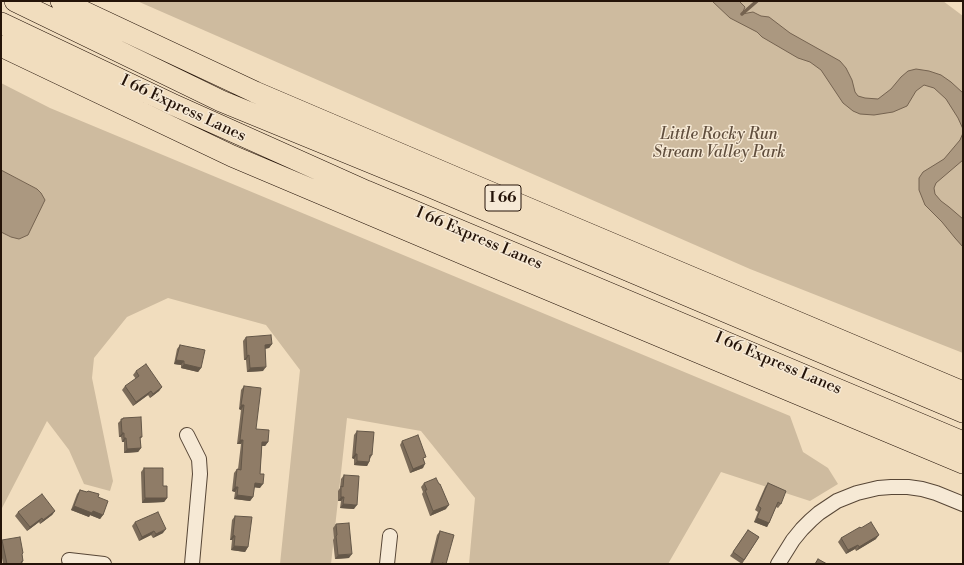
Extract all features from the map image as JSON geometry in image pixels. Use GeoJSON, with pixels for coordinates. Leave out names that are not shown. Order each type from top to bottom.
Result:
{"type":"FeatureCollection","features":[{"type":"Feature","properties":{"kind":"highway","name":"I 66 Express Lanes"},"geometry":{"type":"LineString","coordinates":[[15,1],[221,101],[433,188],[963,412]]}},
{"type":"Feature","properties":{"kind":"highway","name":"I 66"},"geometry":{"type":"LineString","coordinates":[[61,1],[255,92],[963,392]]}},
{"type":"Feature","properties":{"kind":"highway","name":"I 66 Express Lanes"},"geometry":{"type":"LineString","coordinates":[[1,23],[174,105],[359,188],[963,442]]}},
{"type":"Feature","properties":{"kind":"highway"},"geometry":{"type":"LineString","coordinates":[[1,46],[232,156],[963,463]]}},
{"type":"Feature","properties":{"kind":"street"},"geometry":{"type":"LineString","coordinates":[[187,435],[199,459],[200,474],[192,564]]}},
{"type":"Feature","properties":{"kind":"street"},"geometry":{"type":"LineString","coordinates":[[778,564],[793,540],[811,520],[837,501],[857,493],[878,488],[908,487],[936,493],[963,504]]}},
{"type":"Feature","properties":{"kind":"street"},"geometry":{"type":"LineString","coordinates":[[387,564],[390,536]]}},
{"type":"Feature","properties":{"kind":"street"},"geometry":{"type":"LineString","coordinates":[[69,560],[104,564]]}},
{"type":"Feature","properties":{"kind":"green space","name":"Little Rocky Run Stream Valley Park"},"geometry":{"type":"Polygon","coordinates":[[[137,1],[943,1],[963,16],[963,353],[750,269],[137,1]]]}},
{"type":"Feature","properties":{"kind":"green space"},"geometry":{"type":"Polygon","coordinates":[[[1,83],[50,108],[790,416],[803,452],[828,468],[838,484],[810,501],[721,472],[668,564],[469,564],[475,498],[421,431],[347,418],[331,564],[280,564],[300,370],[266,325],[168,298],[127,317],[94,358],[92,378],[113,481],[110,491],[84,484],[69,450],[47,421],[1,510],[1,232],[11,237],[37,189],[1,170],[1,83]]]}},
{"type":"Feature","properties":{"kind":"shaded area"},"geometry":{"type":"Polygon","coordinates":[[[712,1],[739,1],[745,7],[742,14],[753,12],[761,16],[769,17],[790,33],[840,61],[846,68],[858,96],[878,99],[891,89],[908,71],[916,69],[941,75],[963,93],[963,129],[946,99],[934,88],[924,85],[916,91],[907,106],[893,112],[874,115],[860,114],[853,111],[843,103],[821,70],[810,62],[798,58],[762,37],[757,32],[730,18],[712,1]]]}},
{"type":"Feature","properties":{"kind":"shaded area"},"geometry":{"type":"Polygon","coordinates":[[[963,133],[963,160],[936,183],[934,188],[935,194],[941,201],[963,219],[963,247],[942,222],[925,205],[919,190],[919,178],[923,172],[944,159],[960,140],[963,133]]]}},
{"type":"Feature","properties":{"kind":"shaded area"},"geometry":{"type":"Polygon","coordinates":[[[1,170],[37,189],[45,200],[28,235],[19,239],[1,232],[1,170]]]}},
{"type":"Feature","properties":{"kind":"building"},"geometry":{"type":"Polygon","coordinates":[[[271,335],[272,344],[265,345],[266,367],[250,368],[249,355],[247,356],[246,337],[271,335]]]}},
{"type":"Feature","properties":{"kind":"building"},"geometry":{"type":"Polygon","coordinates":[[[180,345],[205,350],[201,368],[184,364],[184,361],[176,360],[180,345]]]}},
{"type":"Feature","properties":{"kind":"building"},"geometry":{"type":"Polygon","coordinates":[[[146,364],[162,387],[153,394],[151,391],[136,402],[125,386],[139,376],[136,371],[146,364]]]}},
{"type":"Feature","properties":{"kind":"building"},"geometry":{"type":"Polygon","coordinates":[[[244,386],[261,388],[256,429],[269,430],[268,442],[262,442],[260,474],[264,474],[263,484],[255,483],[253,497],[237,495],[238,487],[235,487],[237,469],[241,470],[243,440],[240,440],[244,405],[241,405],[244,386]]]}},
{"type":"Feature","properties":{"kind":"building"},"geometry":{"type":"Polygon","coordinates":[[[141,417],[141,448],[127,449],[126,438],[124,438],[124,433],[122,433],[121,419],[141,417]]]}},
{"type":"Feature","properties":{"kind":"building"},"geometry":{"type":"Polygon","coordinates":[[[357,431],[374,432],[372,455],[370,455],[369,462],[357,461],[357,454],[355,454],[357,431]]]}},
{"type":"Feature","properties":{"kind":"building"},"geometry":{"type":"Polygon","coordinates":[[[418,435],[426,457],[423,458],[425,464],[413,469],[402,441],[418,435]]]}},
{"type":"Feature","properties":{"kind":"building"},"geometry":{"type":"Polygon","coordinates":[[[144,468],[163,468],[163,486],[167,486],[167,498],[145,498],[144,468]]]}},
{"type":"Feature","properties":{"kind":"building"},"geometry":{"type":"Polygon","coordinates":[[[344,475],[359,476],[357,505],[343,504],[344,497],[341,497],[341,486],[343,487],[344,475]]]}},
{"type":"Feature","properties":{"kind":"building"},"geometry":{"type":"Polygon","coordinates":[[[436,478],[449,505],[433,511],[424,483],[436,478]]]}},
{"type":"Feature","properties":{"kind":"building"},"geometry":{"type":"Polygon","coordinates":[[[768,483],[786,491],[781,504],[778,502],[769,523],[757,518],[761,508],[758,506],[768,483]]]}},
{"type":"Feature","properties":{"kind":"building"},"geometry":{"type":"Polygon","coordinates":[[[80,490],[99,494],[98,497],[108,501],[103,515],[93,511],[92,513],[74,506],[80,490]]]}},
{"type":"Feature","properties":{"kind":"building"},"geometry":{"type":"Polygon","coordinates":[[[42,494],[55,511],[30,527],[18,512],[42,494]]]}},
{"type":"Feature","properties":{"kind":"building"},"geometry":{"type":"Polygon","coordinates":[[[158,512],[166,529],[156,534],[154,531],[142,537],[135,522],[158,512]]]}},
{"type":"Feature","properties":{"kind":"building"},"geometry":{"type":"Polygon","coordinates":[[[235,516],[252,517],[248,547],[234,546],[235,536],[233,535],[235,516]]]}},
{"type":"Feature","properties":{"kind":"building"},"geometry":{"type":"Polygon","coordinates":[[[871,522],[879,535],[859,547],[858,545],[848,550],[841,538],[871,522]]]}},
{"type":"Feature","properties":{"kind":"building"},"geometry":{"type":"Polygon","coordinates":[[[349,523],[352,554],[338,555],[336,524],[349,523]]]}},
{"type":"Feature","properties":{"kind":"building"},"geometry":{"type":"Polygon","coordinates":[[[748,530],[759,537],[744,560],[733,552],[748,530]]]}},
{"type":"Feature","properties":{"kind":"building"},"geometry":{"type":"Polygon","coordinates":[[[440,531],[454,535],[446,564],[432,564],[440,531]]]}},
{"type":"Feature","properties":{"kind":"building"},"geometry":{"type":"Polygon","coordinates":[[[20,537],[23,553],[22,564],[7,564],[2,540],[20,537]]]}},
{"type":"Feature","properties":{"kind":"building"},"geometry":{"type":"Polygon","coordinates":[[[818,559],[827,564],[815,564],[818,559]]]}},
{"type":"Feature","properties":{"kind":"waterway"},"geometry":{"type":"LineString","coordinates":[[742,14],[757,1]]}}]}
